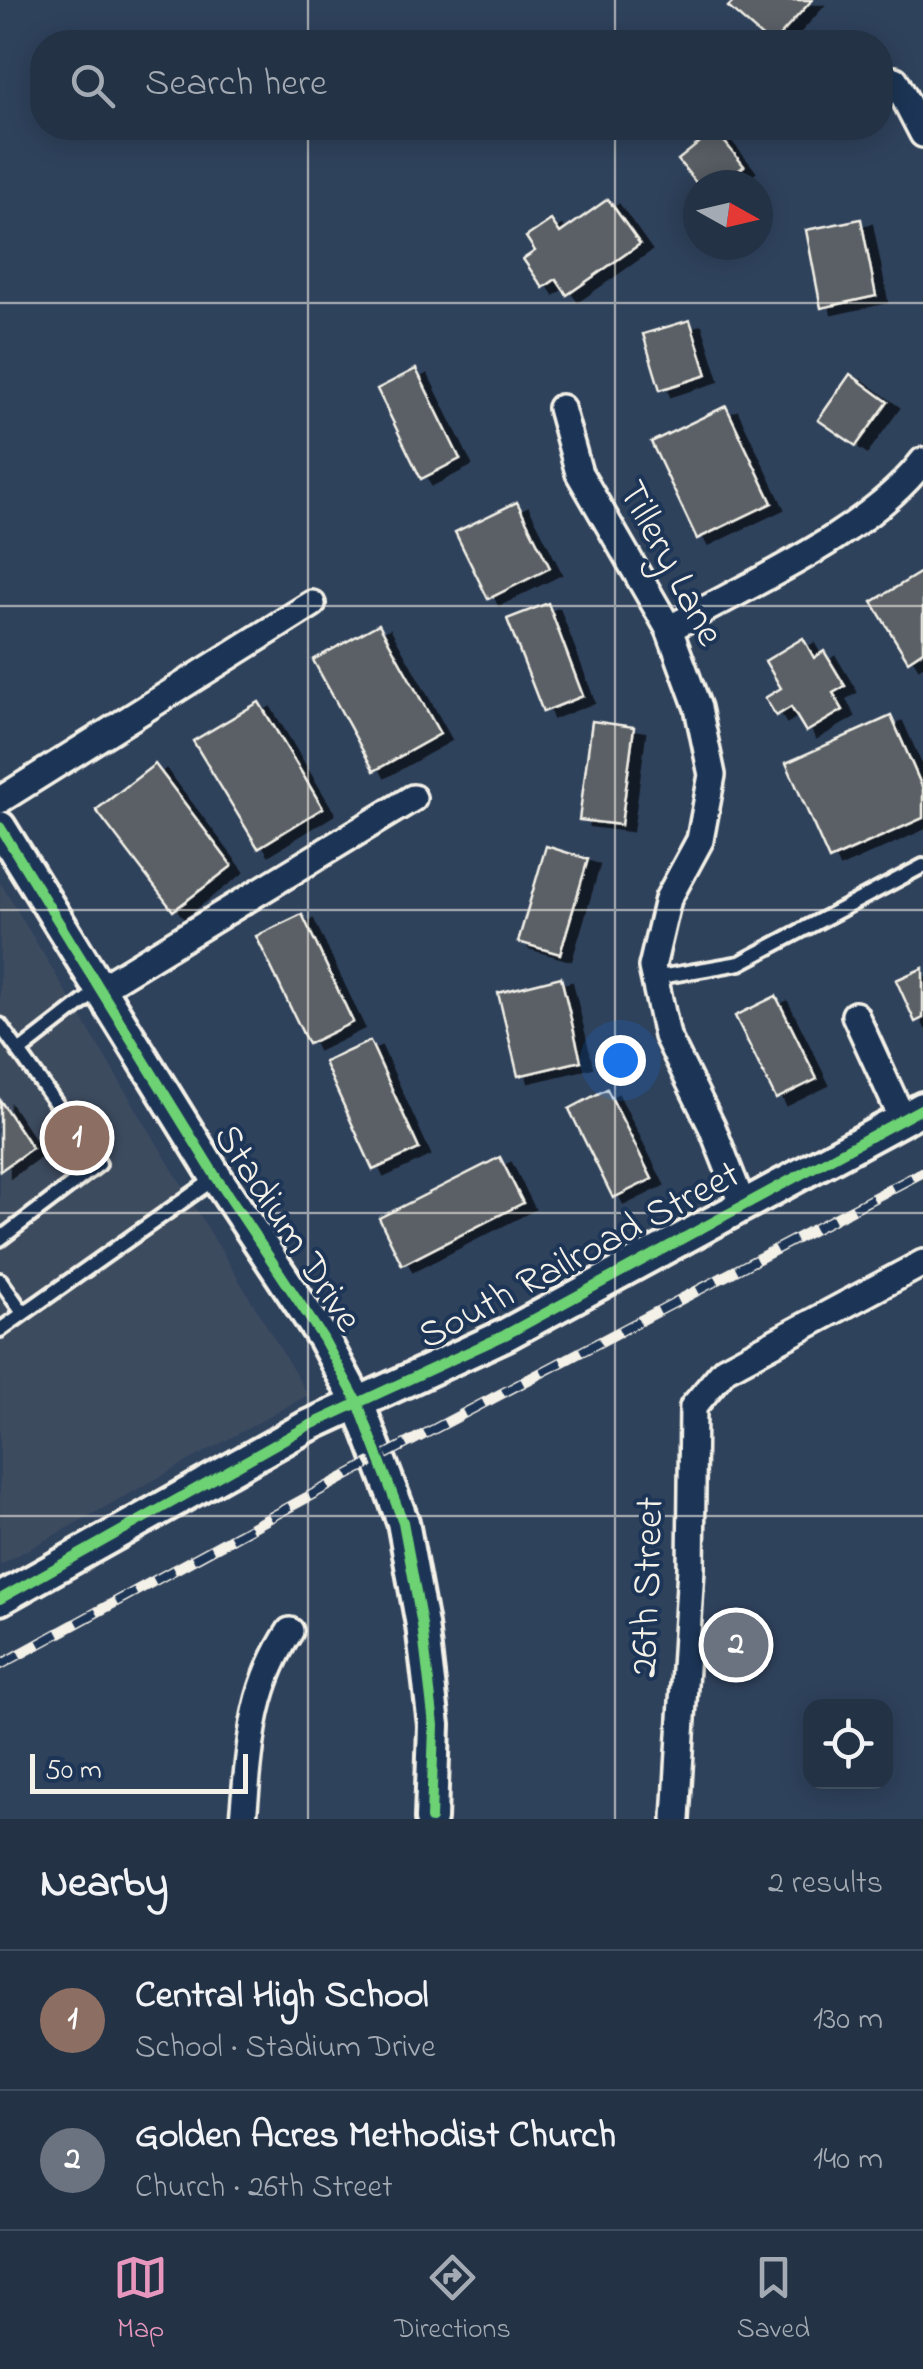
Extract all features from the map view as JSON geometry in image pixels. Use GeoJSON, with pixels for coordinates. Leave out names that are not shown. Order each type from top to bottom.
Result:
{"type":"FeatureCollection","features":[{"type":"Feature","properties":{"kind":"street"},"geometry":{"type":"LineString","coordinates":[[895,80],[923,134]]}},
{"type":"Feature","properties":{"kind":"street","name":"Tillery Lane"},"geometry":{"type":"LineString","coordinates":[[561,408],[579,473],[669,629],[698,708],[712,775],[700,840],[668,900],[652,968],[667,1036],[712,1127],[743,1206]]}},
{"type":"Feature","properties":{"kind":"street"},"geometry":{"type":"LineString","coordinates":[[669,629],[822,542],[904,486],[923,461]]}},
{"type":"Feature","properties":{"kind":"street"},"geometry":{"type":"LineString","coordinates":[[0,800],[312,604]]}},
{"type":"Feature","properties":{"kind":"street"},"geometry":{"type":"LineString","coordinates":[[100,988],[412,798]]}},
{"type":"Feature","properties":{"kind":"street","name":"Stadium Drive"},"geometry":{"type":"LineString","coordinates":[[0,827],[216,1177],[323,1338],[358,1403],[403,1522],[422,1625],[434,1726],[431,1819]]}},
{"type":"Feature","properties":{"kind":"street"},"geometry":{"type":"LineString","coordinates":[[856,1015],[913,1114]]}},
{"type":"Feature","properties":{"kind":"street","name":"South Railroad Street"},"geometry":{"type":"LineString","coordinates":[[0,1599],[182,1494],[358,1403],[505,1335],[913,1114]]}},
{"type":"Feature","properties":{"kind":"street","name":"26th Street"},"geometry":{"type":"LineString","coordinates":[[676,1819],[692,1568],[693,1407],[725,1369],[923,1263]]}},
{"type":"Feature","properties":{"kind":"street"},"geometry":{"type":"LineString","coordinates":[[243,1819],[252,1729],[268,1664],[290,1632]]}},
{"type":"Feature","properties":{"kind":"lane"},"geometry":{"type":"LineString","coordinates":[[654,978],[740,962],[923,866]]}},
{"type":"Feature","properties":{"kind":"lane"},"geometry":{"type":"LineString","coordinates":[[19,1052],[100,988]]}},
{"type":"Feature","properties":{"kind":"lane"},"geometry":{"type":"LineString","coordinates":[[0,1025],[99,1164],[0,1239]]}},
{"type":"Feature","properties":{"kind":"lane"},"geometry":{"type":"LineString","coordinates":[[0,1330],[216,1177]]}},
{"type":"Feature","properties":{"kind":"lane"},"geometry":{"type":"LineString","coordinates":[[0,1280],[23,1313]]}},
{"type":"Feature","properties":{"kind":"shaded area"},"geometry":{"type":"Polygon","coordinates":[[[0,882],[308,1395],[0,1565],[0,882]]]}},
{"type":"Feature","properties":{"kind":"building"},"geometry":{"type":"Polygon","coordinates":[[[735,0],[812,0],[785,30],[754,30],[728,7],[735,0]]]}},
{"type":"Feature","properties":{"kind":"building"},"geometry":{"type":"Polygon","coordinates":[[[703,140],[723,140],[744,166],[739,170],[686,170],[678,160],[703,140]]]}},
{"type":"Feature","properties":{"kind":"building"},"geometry":{"type":"Polygon","coordinates":[[[608,199],[640,244],[567,295],[556,279],[543,288],[523,259],[535,251],[526,237],[551,220],[560,233],[608,199]]]}},
{"type":"Feature","properties":{"kind":"building"},"geometry":{"type":"Polygon","coordinates":[[[861,219],[876,296],[821,308],[806,230],[861,219]]]}},
{"type":"Feature","properties":{"kind":"building"},"geometry":{"type":"Polygon","coordinates":[[[690,320],[707,375],[660,390],[643,334],[690,320]]]}},
{"type":"Feature","properties":{"kind":"building"},"geometry":{"type":"Polygon","coordinates":[[[416,369],[460,459],[421,479],[377,389],[416,369]]]}},
{"type":"Feature","properties":{"kind":"building"},"geometry":{"type":"Polygon","coordinates":[[[850,374],[888,402],[856,446],[818,420],[850,374]]]}},
{"type":"Feature","properties":{"kind":"building"},"geometry":{"type":"Polygon","coordinates":[[[726,406],[772,503],[697,539],[651,442],[726,406]]]}},
{"type":"Feature","properties":{"kind":"building"},"geometry":{"type":"Polygon","coordinates":[[[517,502],[550,568],[488,599],[455,532],[517,502]]]}},
{"type":"Feature","properties":{"kind":"building"},"geometry":{"type":"Polygon","coordinates":[[[923,571],[923,651],[908,661],[872,602],[923,571]]]}},
{"type":"Feature","properties":{"kind":"building"},"geometry":{"type":"Polygon","coordinates":[[[548,603],[583,696],[543,712],[507,619],[548,603]]]}},
{"type":"Feature","properties":{"kind":"building"},"geometry":{"type":"Polygon","coordinates":[[[379,624],[440,734],[374,771],[313,660],[379,624]]]}},
{"type":"Feature","properties":{"kind":"building"},"geometry":{"type":"Polygon","coordinates":[[[803,638],[814,658],[824,651],[845,686],[833,693],[843,710],[806,732],[791,707],[776,716],[765,698],[781,688],[765,661],[803,638]]]}},
{"type":"Feature","properties":{"kind":"building"},"geometry":{"type":"Polygon","coordinates":[[[259,702],[323,808],[258,848],[193,741],[259,702]]]}},
{"type":"Feature","properties":{"kind":"building"},"geometry":{"type":"Polygon","coordinates":[[[891,716],[923,789],[923,818],[829,860],[786,763],[891,716]]]}},
{"type":"Feature","properties":{"kind":"building"},"geometry":{"type":"Polygon","coordinates":[[[592,721],[634,727],[621,825],[579,820],[592,721]]]}},
{"type":"Feature","properties":{"kind":"building"},"geometry":{"type":"Polygon","coordinates":[[[155,764],[232,866],[173,911],[96,810],[155,764]]]}},
{"type":"Feature","properties":{"kind":"building"},"geometry":{"type":"Polygon","coordinates":[[[546,846],[588,859],[560,954],[518,942],[546,846]]]}},
{"type":"Feature","properties":{"kind":"building"},"geometry":{"type":"Polygon","coordinates":[[[302,914],[353,1022],[308,1044],[256,936],[302,914]]]}},
{"type":"Feature","properties":{"kind":"building"},"geometry":{"type":"Polygon","coordinates":[[[923,968],[923,1018],[915,1022],[896,980],[923,968]]]}},
{"type":"Feature","properties":{"kind":"building"},"geometry":{"type":"Polygon","coordinates":[[[561,977],[581,1061],[518,1076],[498,993],[561,977]]]}},
{"type":"Feature","properties":{"kind":"building"},"geometry":{"type":"Polygon","coordinates":[[[776,996],[817,1079],[776,1099],[735,1016],[776,996]]]}},
{"type":"Feature","properties":{"kind":"building"},"geometry":{"type":"Polygon","coordinates":[[[370,1041],[419,1149],[373,1170],[324,1062],[370,1041]]]}},
{"type":"Feature","properties":{"kind":"building"},"geometry":{"type":"Polygon","coordinates":[[[607,1089],[652,1179],[613,1198],[569,1109],[607,1089]]]}},
{"type":"Feature","properties":{"kind":"building"},"geometry":{"type":"Polygon","coordinates":[[[0,1100],[32,1148],[0,1171],[0,1100]]]}},
{"type":"Feature","properties":{"kind":"building"},"geometry":{"type":"Polygon","coordinates":[[[500,1157],[523,1203],[402,1265],[379,1218],[500,1157]]]}},
{"type":"Feature","properties":{"kind":"railway"},"geometry":{"type":"LineString","coordinates":[[0,1665],[381,1457],[923,1172]]}},
{"type":"Feature","properties":{"kind":"cycle path"},"geometry":{"type":"LineString","coordinates":[[0,827],[216,1177],[323,1338],[358,1403],[403,1522],[422,1625],[434,1725],[431,1819]]}},
{"type":"Feature","properties":{"kind":"cycle path"},"geometry":{"type":"LineString","coordinates":[[0,1599],[306,1427],[505,1335],[923,1108]]}},
{"type":"Feature","properties":{"kind":"place","name":"Central High School"},"geometry":{"type":"Point","coordinates":[77,1138]}},
{"type":"Feature","properties":{"kind":"place","name":"Golden Acres Methodist Church"},"geometry":{"type":"Point","coordinates":[736,1645]}}]}
